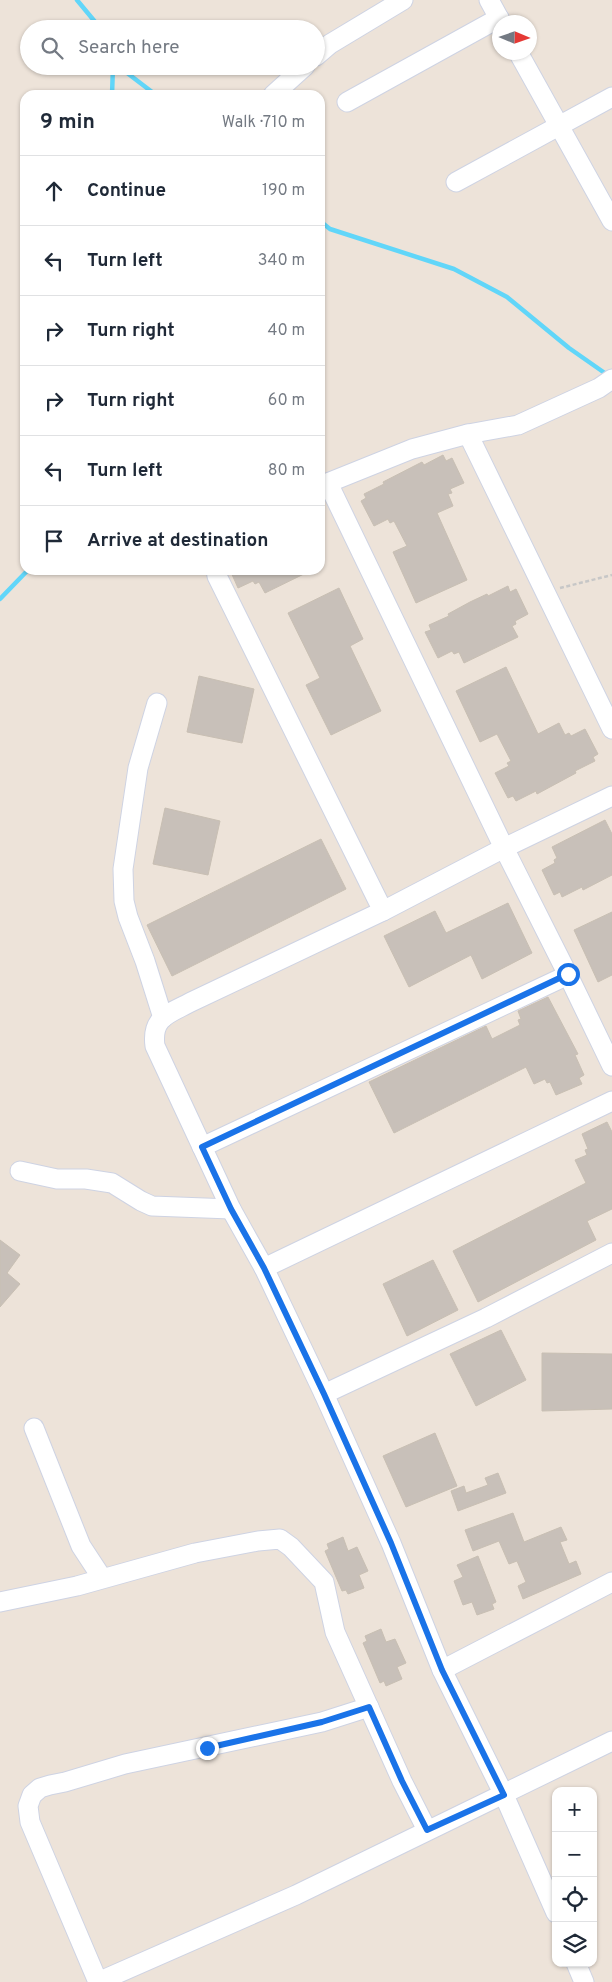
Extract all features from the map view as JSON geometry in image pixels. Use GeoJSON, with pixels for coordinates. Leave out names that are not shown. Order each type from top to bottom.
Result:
{"type":"FeatureCollection","features":[{"type":"Feature","properties":{"kind":"street"},"geometry":{"type":"LineString","coordinates":[[325,48],[403,0]]}},
{"type":"Feature","properties":{"kind":"street"},"geometry":{"type":"LineString","coordinates":[[489,0],[497,15]]}},
{"type":"Feature","properties":{"kind":"street"},"geometry":{"type":"LineString","coordinates":[[347,102],[492,24]]}},
{"type":"Feature","properties":{"kind":"street"},"geometry":{"type":"LineString","coordinates":[[522,60],[612,221]]}},
{"type":"Feature","properties":{"kind":"street"},"geometry":{"type":"LineString","coordinates":[[279,90],[295,75]]}},
{"type":"Feature","properties":{"kind":"street"},"geometry":{"type":"LineString","coordinates":[[456,182],[612,97]]}},
{"type":"Feature","properties":{"kind":"street"},"geometry":{"type":"LineString","coordinates":[[325,485],[412,449],[468,434],[518,425],[605,383]]}},
{"type":"Feature","properties":{"kind":"street"},"geometry":{"type":"LineString","coordinates":[[468,434],[612,729]]}},
{"type":"Feature","properties":{"kind":"street"},"geometry":{"type":"LineString","coordinates":[[325,487],[612,1066]]}},
{"type":"Feature","properties":{"kind":"street"},"geometry":{"type":"LineString","coordinates":[[217,575],[383,911]]}},
{"type":"Feature","properties":{"kind":"street"},"geometry":{"type":"LineString","coordinates":[[158,703],[138,768],[123,869],[126,909],[163,1018]]}},
{"type":"Feature","properties":{"kind":"street"},"geometry":{"type":"LineString","coordinates":[[552,1904],[504,1795],[442,1670],[391,1543],[324,1394],[264,1268],[231,1209],[155,1046],[154,1036],[156,1026],[163,1018],[191,1002],[383,911],[504,848],[612,796]]}},
{"type":"Feature","properties":{"kind":"street"},"geometry":{"type":"LineString","coordinates":[[202,1147],[568,974]]}},
{"type":"Feature","properties":{"kind":"street"},"geometry":{"type":"LineString","coordinates":[[264,1268],[612,1100]]}},
{"type":"Feature","properties":{"kind":"street"},"geometry":{"type":"LineString","coordinates":[[20,1171],[57,1179],[86,1178],[112,1183],[152,1206],[231,1209]]}},
{"type":"Feature","properties":{"kind":"street"},"geometry":{"type":"LineString","coordinates":[[324,1394],[486,1318],[612,1253]]}},
{"type":"Feature","properties":{"kind":"street"},"geometry":{"type":"LineString","coordinates":[[34,1428],[81,1546],[102,1578]]}},
{"type":"Feature","properties":{"kind":"street"},"geometry":{"type":"LineString","coordinates":[[0,1602],[77,1586],[194,1553],[258,1541],[280,1540],[291,1547],[324,1582],[335,1632],[402,1781],[427,1830]]}},
{"type":"Feature","properties":{"kind":"street"},"geometry":{"type":"LineString","coordinates":[[442,1670],[612,1582]]}},
{"type":"Feature","properties":{"kind":"street"},"geometry":{"type":"LineString","coordinates":[[369,1707],[322,1722],[125,1764],[65,1782],[50,1784],[40,1788],[32,1796],[28,1806],[30,1822],[98,1982],[296,1895],[612,1742]]}},
{"type":"Feature","properties":{"kind":"street"},"geometry":{"type":"LineString","coordinates":[[578,1967],[584,1982]]}},
{"type":"Feature","properties":{"kind":"path"},"geometry":{"type":"LineString","coordinates":[[545,592],[612,575]]}},
{"type":"Feature","properties":{"kind":"building"},"geometry":{"type":"Polygon","coordinates":[[[443,455],[446,461],[452,458],[464,483],[450,489],[452,493],[448,494],[453,506],[437,513],[467,580],[416,603],[393,552],[407,546],[394,521],[390,523],[388,519],[374,526],[361,501],[366,498],[364,494],[384,484],[383,482],[422,462],[424,465],[443,455]]]}},
{"type":"Feature","properties":{"kind":"building"},"geometry":{"type":"Polygon","coordinates":[[[232,575],[302,575],[265,593],[259,582],[255,584],[253,581],[238,588],[232,575]]]}},
{"type":"Feature","properties":{"kind":"building"},"geometry":{"type":"Polygon","coordinates":[[[508,586],[510,592],[516,589],[528,614],[515,621],[516,624],[512,626],[518,637],[464,663],[459,652],[454,654],[452,651],[438,658],[425,632],[431,630],[429,625],[449,616],[448,614],[470,602],[508,586]]]}},
{"type":"Feature","properties":{"kind":"building"},"geometry":{"type":"Polygon","coordinates":[[[339,588],[363,639],[350,646],[381,711],[331,735],[306,685],[320,678],[288,613],[339,588]]]}},
{"type":"Feature","properties":{"kind":"building"},"geometry":{"type":"Polygon","coordinates":[[[506,667],[538,734],[559,723],[565,735],[569,733],[571,736],[585,729],[598,754],[593,757],[595,761],[575,771],[576,773],[537,794],[536,791],[516,801],[513,796],[508,798],[495,773],[509,766],[507,763],[511,761],[497,734],[480,742],[456,691],[506,667]]]}},
{"type":"Feature","properties":{"kind":"building"},"geometry":{"type":"Polygon","coordinates":[[[199,676],[254,689],[242,743],[187,732],[199,676]]]}},
{"type":"Feature","properties":{"kind":"building"},"geometry":{"type":"Polygon","coordinates":[[[165,808],[220,821],[208,875],[153,864],[165,808]]]}},
{"type":"Feature","properties":{"kind":"building"},"geometry":{"type":"Polygon","coordinates":[[[605,820],[612,834],[612,875],[583,890],[582,887],[562,897],[560,892],[554,895],[542,870],[555,863],[554,860],[557,858],[552,847],[605,820]]]}},
{"type":"Feature","properties":{"kind":"building"},"geometry":{"type":"Polygon","coordinates":[[[321,839],[346,889],[172,976],[147,925],[321,839]]]}},
{"type":"Feature","properties":{"kind":"building"},"geometry":{"type":"Polygon","coordinates":[[[508,903],[532,953],[482,979],[471,955],[409,987],[384,936],[435,911],[446,933],[508,903]]]}},
{"type":"Feature","properties":{"kind":"building"},"geometry":{"type":"Polygon","coordinates":[[[612,912],[612,975],[598,982],[574,930],[612,912]]]}},
{"type":"Feature","properties":{"kind":"building"},"geometry":{"type":"Polygon","coordinates":[[[548,997],[578,1054],[575,1055],[584,1075],[579,1078],[582,1084],[556,1095],[550,1082],[547,1083],[545,1079],[534,1084],[526,1067],[394,1133],[369,1082],[486,1026],[492,1039],[520,1025],[518,1020],[521,1019],[518,1011],[548,997]]]}},
{"type":"Feature","properties":{"kind":"building"},"geometry":{"type":"Polygon","coordinates":[[[607,1122],[612,1132],[612,1209],[587,1221],[596,1240],[478,1302],[453,1251],[586,1183],[575,1160],[587,1155],[585,1150],[588,1149],[582,1134],[607,1122]]]}},
{"type":"Feature","properties":{"kind":"building"},"geometry":{"type":"Polygon","coordinates":[[[0,1240],[20,1255],[7,1273],[20,1284],[0,1307],[0,1240]]]}},
{"type":"Feature","properties":{"kind":"building"},"geometry":{"type":"Polygon","coordinates":[[[433,1260],[458,1310],[407,1336],[383,1284],[433,1260]]]}},
{"type":"Feature","properties":{"kind":"building"},"geometry":{"type":"Polygon","coordinates":[[[501,1330],[526,1380],[476,1406],[450,1354],[501,1330]]]}},
{"type":"Feature","properties":{"kind":"building"},"geometry":{"type":"Polygon","coordinates":[[[542,1353],[612,1354],[612,1409],[542,1411],[542,1353]]]}},
{"type":"Feature","properties":{"kind":"building"},"geometry":{"type":"Polygon","coordinates":[[[435,1433],[457,1486],[406,1507],[383,1456],[435,1433]]]}},
{"type":"Feature","properties":{"kind":"building"},"geometry":{"type":"Polygon","coordinates":[[[498,1473],[506,1493],[458,1511],[451,1491],[464,1486],[466,1493],[488,1485],[485,1478],[498,1473]]]}},
{"type":"Feature","properties":{"kind":"building"},"geometry":{"type":"Polygon","coordinates":[[[513,1513],[524,1542],[561,1527],[567,1540],[560,1542],[569,1564],[576,1561],[581,1574],[523,1599],[518,1586],[526,1582],[517,1561],[509,1564],[499,1541],[473,1551],[465,1530],[513,1513]]]}},
{"type":"Feature","properties":{"kind":"building"},"geometry":{"type":"Polygon","coordinates":[[[343,1537],[348,1551],[357,1547],[368,1571],[359,1575],[364,1588],[348,1594],[346,1590],[342,1591],[325,1551],[329,1549],[327,1544],[343,1537]]]}},
{"type":"Feature","properties":{"kind":"building"},"geometry":{"type":"Polygon","coordinates":[[[478,1556],[496,1602],[492,1604],[494,1609],[477,1615],[472,1602],[463,1605],[454,1581],[463,1577],[457,1565],[478,1556]]]}},
{"type":"Feature","properties":{"kind":"building"},"geometry":{"type":"Polygon","coordinates":[[[381,1629],[386,1642],[395,1639],[406,1663],[397,1667],[402,1679],[386,1686],[384,1681],[380,1683],[363,1643],[367,1641],[365,1636],[381,1629]]]}},
{"type":"Feature","properties":{"kind":"waterway"},"geometry":{"type":"LineString","coordinates":[[77,0],[94,20]]}},
{"type":"Feature","properties":{"kind":"waterway"},"geometry":{"type":"LineString","coordinates":[[112,90],[113,75]]}},
{"type":"Feature","properties":{"kind":"waterway"},"geometry":{"type":"LineString","coordinates":[[130,75],[149,90]]}},
{"type":"Feature","properties":{"kind":"waterway"},"geometry":{"type":"LineString","coordinates":[[325,225],[330,229],[454,269],[507,297],[569,348],[609,376]]}},
{"type":"Feature","properties":{"kind":"waterway"},"geometry":{"type":"LineString","coordinates":[[0,599],[23,575]]}},
{"type":"Feature","properties":{"kind":"route"},"geometry":{"type":"LineString","coordinates":[[207,1748],[322,1722],[369,1707],[402,1781],[427,1830],[504,1795],[442,1670],[391,1543],[324,1394],[264,1268],[231,1209],[202,1147],[568,974]]}}]}
